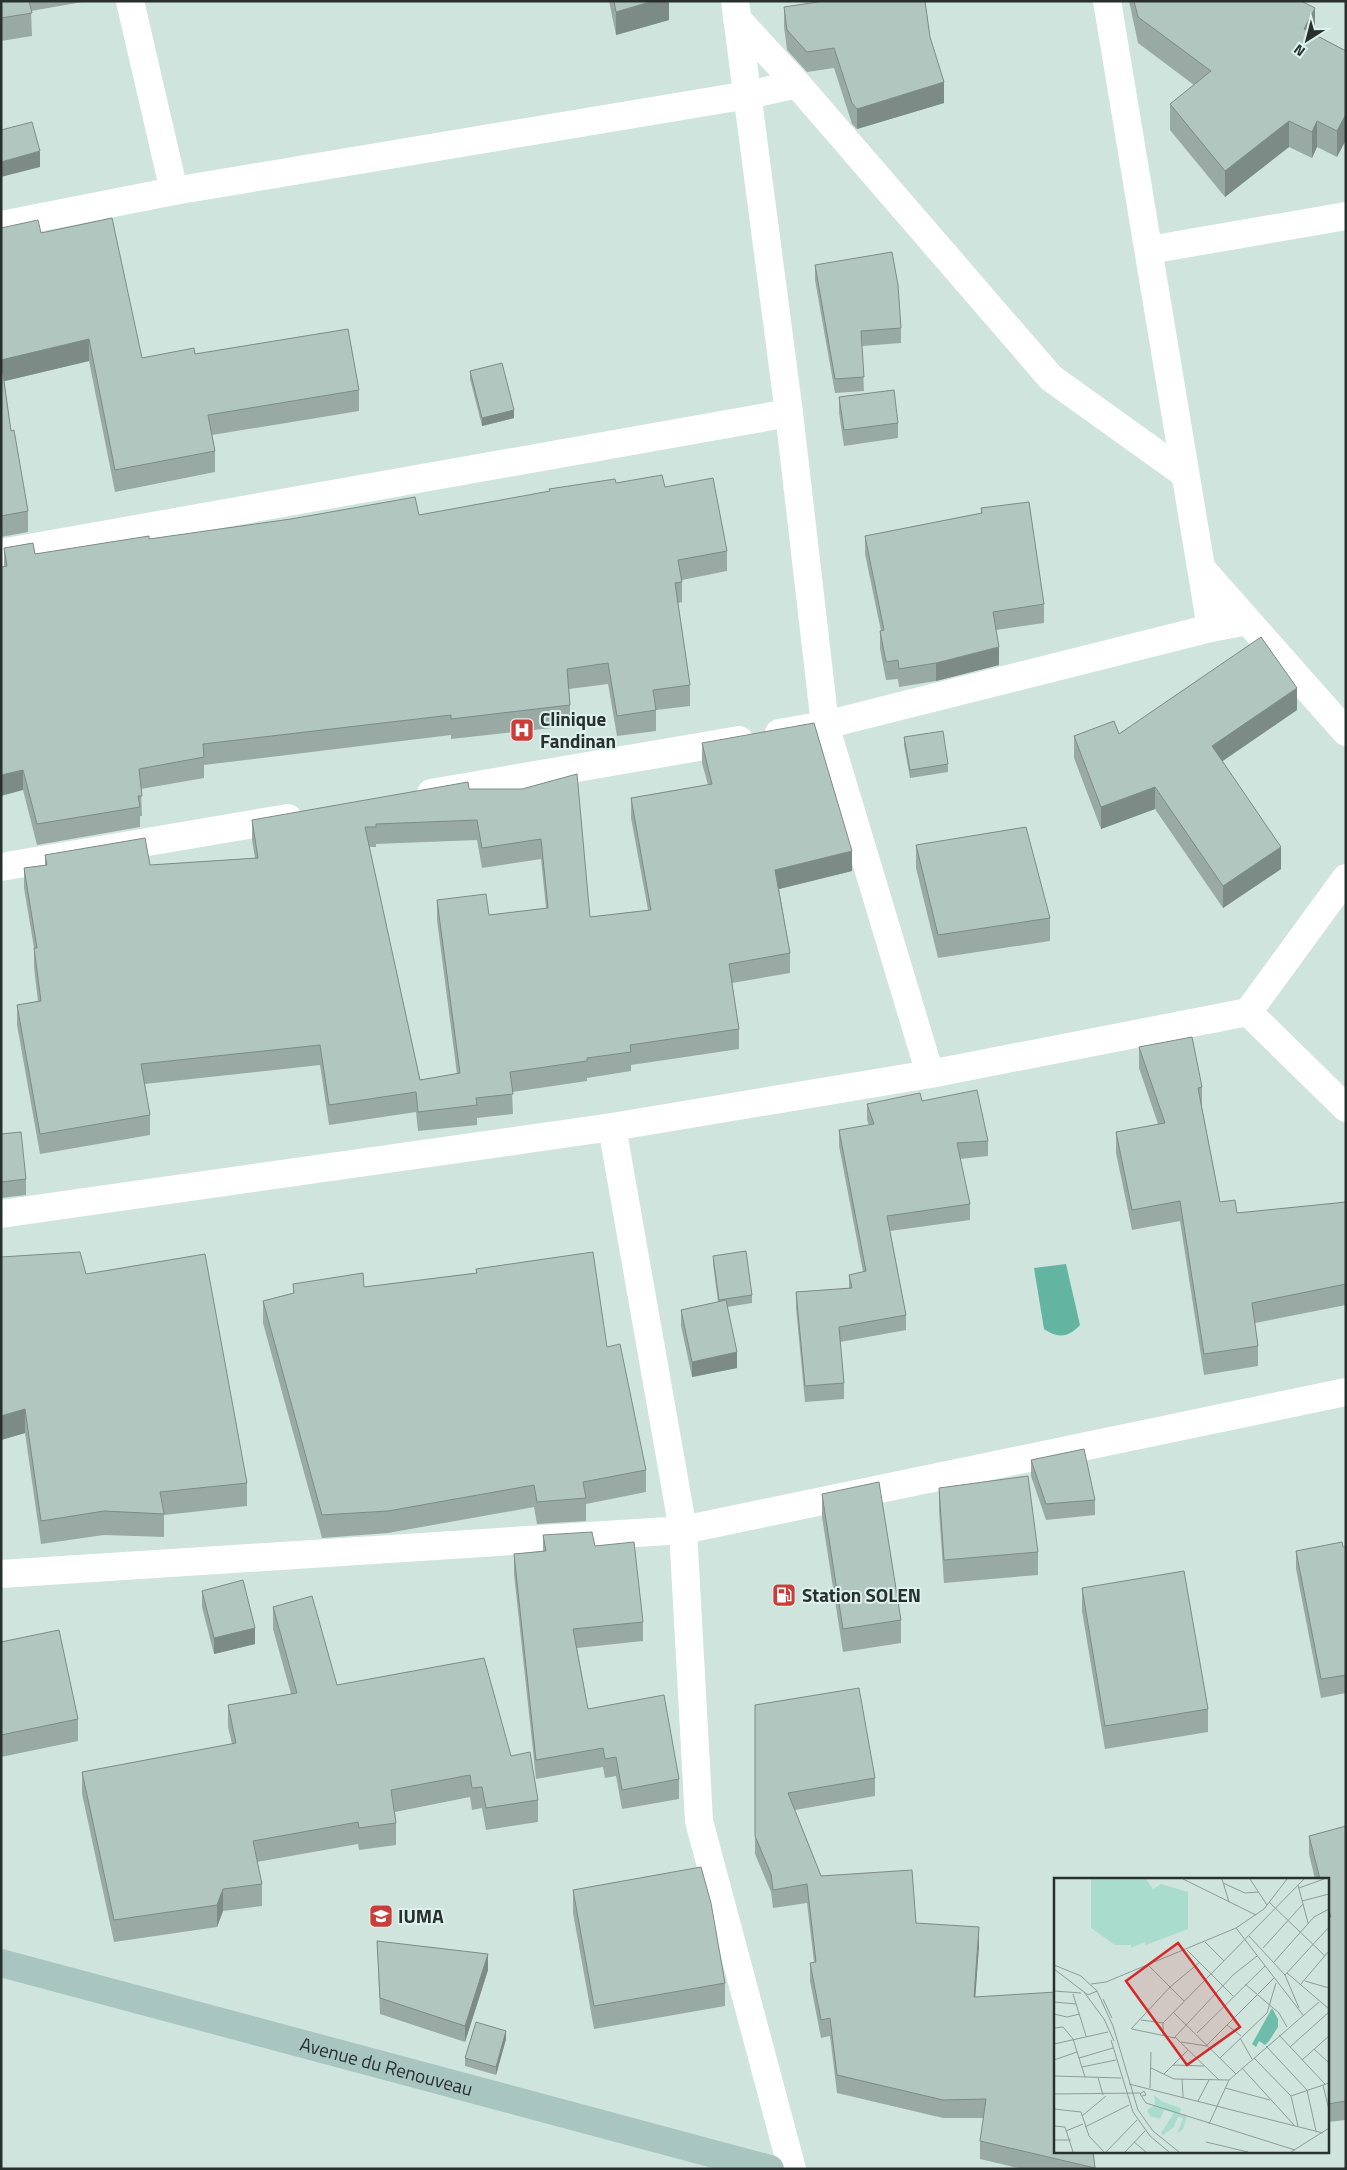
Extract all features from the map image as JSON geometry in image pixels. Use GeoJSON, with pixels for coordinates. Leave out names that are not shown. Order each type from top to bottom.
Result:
{"type":"FeatureCollection","features":[{"type":"Feature","properties":{"kind":"main road","name":"Avenue du Renouveau"},"geometry":{"type":"LineString","coordinates":[[1,1963],[770,2169]]}},
{"type":"Feature","properties":{"kind":"street"},"geometry":{"type":"LineString","coordinates":[[130,1],[174,191]]}},
{"type":"Feature","properties":{"kind":"street"},"geometry":{"type":"LineString","coordinates":[[1107,1],[1211,628]]}},
{"type":"Feature","properties":{"kind":"street"},"geometry":{"type":"LineString","coordinates":[[736,10],[797,84],[1051,378],[1186,474]]}},
{"type":"Feature","properties":{"kind":"street"},"geometry":{"type":"LineString","coordinates":[[736,10],[789,413],[825,725],[930,1074]]}},
{"type":"Feature","properties":{"kind":"street"},"geometry":{"type":"LineString","coordinates":[[1,225],[174,191],[748,95],[797,84]]}},
{"type":"Feature","properties":{"kind":"street"},"geometry":{"type":"LineString","coordinates":[[1149,250],[1346,216]]}},
{"type":"Feature","properties":{"kind":"street"},"geometry":{"type":"LineString","coordinates":[[1,553],[789,413]]}},
{"type":"Feature","properties":{"kind":"street"},"geometry":{"type":"LineString","coordinates":[[1201,568],[1346,732]]}},
{"type":"Feature","properties":{"kind":"street"},"geometry":{"type":"LineString","coordinates":[[403,798],[825,725],[1211,628],[1247,621]]}},
{"type":"Feature","properties":{"kind":"street"},"geometry":{"type":"LineString","coordinates":[[1,867],[315,813]]}},
{"type":"Feature","properties":{"kind":"street"},"geometry":{"type":"LineString","coordinates":[[1,1214],[612,1127],[930,1074],[1248,1012],[1346,878]]}},
{"type":"Feature","properties":{"kind":"street"},"geometry":{"type":"LineString","coordinates":[[1248,1012],[1346,1108]]}},
{"type":"Feature","properties":{"kind":"street"},"geometry":{"type":"LineString","coordinates":[[612,1127],[683,1530],[699,1820],[792,2169]]}},
{"type":"Feature","properties":{"kind":"street"},"geometry":{"type":"LineString","coordinates":[[1,1574],[683,1530],[1346,1392]]}},
{"type":"Feature","properties":{"kind":"shaded area"},"geometry":{"type":"Polygon","coordinates":[[[1066,1264],[1080,1325],[1072,1332],[1059,1335],[1044,1329],[1034,1268],[1066,1264]]]}},
{"type":"Feature","properties":{"kind":"building"},"geometry":{"type":"Polygon","coordinates":[[[1,1],[29,1],[32,13],[1,18],[1,1]]]}},
{"type":"Feature","properties":{"kind":"building"},"geometry":{"type":"Polygon","coordinates":[[[614,1],[653,1],[616,12],[614,1]]]}},
{"type":"Feature","properties":{"kind":"building"},"geometry":{"type":"Polygon","coordinates":[[[824,1],[925,1],[930,37],[944,82],[857,109],[852,103],[834,48],[807,52],[787,30],[784,7],[824,1]]]}},
{"type":"Feature","properties":{"kind":"building"},"geometry":{"type":"Polygon","coordinates":[[[1134,1],[1301,1],[1315,8],[1304,29],[1346,51],[1346,114],[1337,131],[1317,121],[1312,132],[1289,121],[1225,171],[1170,104],[1211,71],[1138,17],[1134,1]]]}},
{"type":"Feature","properties":{"kind":"building"},"geometry":{"type":"Polygon","coordinates":[[[32,122],[40,151],[1,162],[1,130],[32,122]]]}},
{"type":"Feature","properties":{"kind":"building"},"geometry":{"type":"Polygon","coordinates":[[[112,218],[142,358],[194,348],[195,354],[348,329],[359,390],[208,415],[215,451],[115,470],[89,339],[1,360],[1,228],[38,220],[41,233],[112,218]]]}},
{"type":"Feature","properties":{"kind":"building"},"geometry":{"type":"Polygon","coordinates":[[[892,252],[898,285],[901,328],[861,331],[864,377],[835,379],[815,265],[892,252]]]}},
{"type":"Feature","properties":{"kind":"building"},"geometry":{"type":"Polygon","coordinates":[[[1,360],[11,431],[14,430],[28,511],[1,516],[1,360]]]}},
{"type":"Feature","properties":{"kind":"building"},"geometry":{"type":"Polygon","coordinates":[[[502,363],[514,410],[482,418],[470,371],[502,363]]]}},
{"type":"Feature","properties":{"kind":"building"},"geometry":{"type":"Polygon","coordinates":[[[894,390],[898,423],[844,430],[839,397],[894,390]]]}},
{"type":"Feature","properties":{"kind":"building"},"geometry":{"type":"Polygon","coordinates":[[[662,475],[665,487],[713,478],[727,551],[678,560],[682,582],[675,583],[690,685],[653,690],[656,710],[617,716],[608,663],[567,669],[570,705],[451,719],[451,715],[203,744],[204,757],[139,769],[142,796],[138,796],[140,807],[37,824],[23,770],[1,775],[1,567],[7,566],[4,548],[33,543],[35,554],[149,536],[149,539],[291,519],[415,497],[419,515],[550,491],[549,489],[615,479],[616,483],[662,475]]]}},
{"type":"Feature","properties":{"kind":"building"},"geometry":{"type":"Polygon","coordinates":[[[1029,502],[1044,604],[993,612],[999,647],[936,663],[899,669],[898,660],[886,662],[880,631],[884,630],[865,536],[982,513],[981,508],[1029,502]]]}},
{"type":"Feature","properties":{"kind":"building"},"geometry":{"type":"Polygon","coordinates":[[[1261,637],[1297,688],[1212,746],[1281,847],[1223,886],[1155,787],[1101,807],[1074,736],[1114,721],[1119,734],[1261,637]]]}},
{"type":"Feature","properties":{"kind":"building"},"geometry":{"type":"Polygon","coordinates":[[[814,723],[852,851],[775,870],[790,953],[729,964],[739,1029],[630,1045],[631,1052],[587,1058],[587,1061],[510,1072],[513,1094],[476,1098],[477,1105],[418,1112],[416,1092],[329,1105],[320,1045],[141,1064],[150,1115],[40,1134],[17,1005],[41,1001],[34,948],[37,948],[24,868],[47,865],[45,855],[145,838],[150,865],[258,858],[252,820],[468,782],[469,789],[522,789],[577,774],[590,917],[651,910],[631,798],[712,784],[702,743],[814,723]],[[477,820],[376,824],[376,827],[365,827],[420,1080],[460,1073],[437,900],[486,894],[489,915],[548,908],[541,839],[482,848],[477,820]]]}},
{"type":"Feature","properties":{"kind":"building"},"geometry":{"type":"Polygon","coordinates":[[[943,731],[948,764],[910,770],[904,737],[943,731]]]}},
{"type":"Feature","properties":{"kind":"building"},"geometry":{"type":"Polygon","coordinates":[[[1026,827],[1050,918],[938,935],[916,845],[1026,827]]]}},
{"type":"Feature","properties":{"kind":"building"},"geometry":{"type":"Polygon","coordinates":[[[1192,1037],[1202,1087],[1198,1088],[1220,1202],[1235,1200],[1237,1213],[1346,1202],[1346,1284],[1252,1303],[1258,1346],[1204,1354],[1180,1201],[1132,1210],[1116,1132],[1165,1123],[1139,1047],[1192,1037]]]}},
{"type":"Feature","properties":{"kind":"building"},"geometry":{"type":"Polygon","coordinates":[[[977,1090],[988,1141],[957,1143],[970,1204],[887,1216],[906,1315],[839,1327],[844,1383],[805,1386],[796,1292],[852,1288],[849,1275],[866,1271],[839,1130],[874,1124],[867,1104],[920,1093],[922,1101],[977,1090]]]}},
{"type":"Feature","properties":{"kind":"building"},"geometry":{"type":"Polygon","coordinates":[[[21,1132],[26,1179],[1,1182],[1,1134],[21,1132]]]}},
{"type":"Feature","properties":{"kind":"building"},"geometry":{"type":"Polygon","coordinates":[[[746,1251],[752,1295],[719,1300],[713,1256],[746,1251]]]}},
{"type":"Feature","properties":{"kind":"building"},"geometry":{"type":"Polygon","coordinates":[[[80,1252],[86,1274],[205,1254],[247,1483],[160,1492],[164,1514],[104,1511],[41,1521],[25,1409],[1,1416],[1,1257],[80,1252]]]}},
{"type":"Feature","properties":{"kind":"building"},"geometry":{"type":"Polygon","coordinates":[[[593,1252],[607,1347],[620,1344],[646,1470],[583,1482],[586,1498],[537,1502],[534,1485],[388,1511],[322,1515],[263,1301],[294,1293],[293,1284],[363,1273],[364,1287],[477,1273],[476,1269],[593,1252]]]}},
{"type":"Feature","properties":{"kind":"building"},"geometry":{"type":"Polygon","coordinates":[[[726,1300],[737,1352],[692,1362],[681,1310],[726,1300]]]}},
{"type":"Feature","properties":{"kind":"building"},"geometry":{"type":"Polygon","coordinates":[[[1084,1449],[1095,1500],[1046,1504],[1031,1460],[1084,1449]]]}},
{"type":"Feature","properties":{"kind":"building"},"geometry":{"type":"Polygon","coordinates":[[[1028,1476],[1038,1552],[944,1560],[939,1488],[1028,1476]]]}},
{"type":"Feature","properties":{"kind":"building"},"geometry":{"type":"Polygon","coordinates":[[[879,1482],[901,1620],[843,1629],[822,1494],[879,1482]]]}},
{"type":"Feature","properties":{"kind":"building"},"geometry":{"type":"Polygon","coordinates":[[[592,1532],[595,1546],[634,1542],[643,1622],[573,1629],[588,1709],[664,1695],[679,1779],[622,1790],[616,1757],[605,1759],[603,1748],[536,1760],[514,1554],[546,1551],[543,1535],[592,1532]]]}},
{"type":"Feature","properties":{"kind":"building"},"geometry":{"type":"Polygon","coordinates":[[[1342,1542],[1343,1547],[1346,1547],[1346,1675],[1321,1679],[1296,1551],[1342,1542]]]}},
{"type":"Feature","properties":{"kind":"building"},"geometry":{"type":"Polygon","coordinates":[[[1184,1571],[1208,1709],[1105,1726],[1082,1588],[1184,1571]]]}},
{"type":"Feature","properties":{"kind":"building"},"geometry":{"type":"Polygon","coordinates":[[[243,1580],[255,1628],[214,1638],[202,1591],[243,1580]]]}},
{"type":"Feature","properties":{"kind":"building"},"geometry":{"type":"Polygon","coordinates":[[[312,1596],[337,1685],[484,1658],[511,1756],[530,1752],[538,1800],[486,1808],[482,1787],[472,1788],[470,1775],[391,1790],[396,1823],[359,1828],[358,1822],[253,1841],[262,1884],[223,1889],[217,1905],[114,1920],[82,1772],[236,1743],[228,1705],[297,1693],[273,1607],[312,1596]]]}},
{"type":"Feature","properties":{"kind":"building"},"geometry":{"type":"Polygon","coordinates":[[[59,1630],[78,1719],[1,1735],[1,1642],[59,1630]]]}},
{"type":"Feature","properties":{"kind":"building"},"geometry":{"type":"Polygon","coordinates":[[[859,1688],[875,1778],[788,1793],[821,1876],[912,1870],[916,1923],[979,1927],[974,1997],[1054,1992],[1054,2152],[1093,2152],[1095,2168],[980,2141],[986,2099],[943,2100],[837,2075],[830,2018],[821,2020],[810,1963],[816,1962],[807,1884],[773,1890],[771,1874],[755,1836],[755,1705],[859,1688]]]}},
{"type":"Feature","properties":{"kind":"building"},"geometry":{"type":"Polygon","coordinates":[[[1346,1826],[1346,2101],[1330,2104],[1330,1878],[1320,1878],[1309,1836],[1346,1826]]]}},
{"type":"Feature","properties":{"kind":"building"},"geometry":{"type":"Polygon","coordinates":[[[701,1867],[711,1903],[725,1983],[594,2006],[573,1890],[701,1867]]]}},
{"type":"Feature","properties":{"kind":"building"},"geometry":{"type":"Polygon","coordinates":[[[377,1941],[488,1954],[465,2026],[380,1998],[377,1941]]]}},
{"type":"Feature","properties":{"kind":"building"},"geometry":{"type":"Polygon","coordinates":[[[476,2022],[506,2031],[496,2067],[465,2058],[476,2022]]]}},
{"type":"Feature","properties":{"kind":"place","name":"Clinique Fandinan"},"geometry":{"type":"Point","coordinates":[522,730]}},
{"type":"Feature","properties":{"kind":"place","name":"Station SOLEN"},"geometry":{"type":"Point","coordinates":[784,1595]}},
{"type":"Feature","properties":{"kind":"place","name":"IUMA"},"geometry":{"type":"Point","coordinates":[381,1916]}}]}
